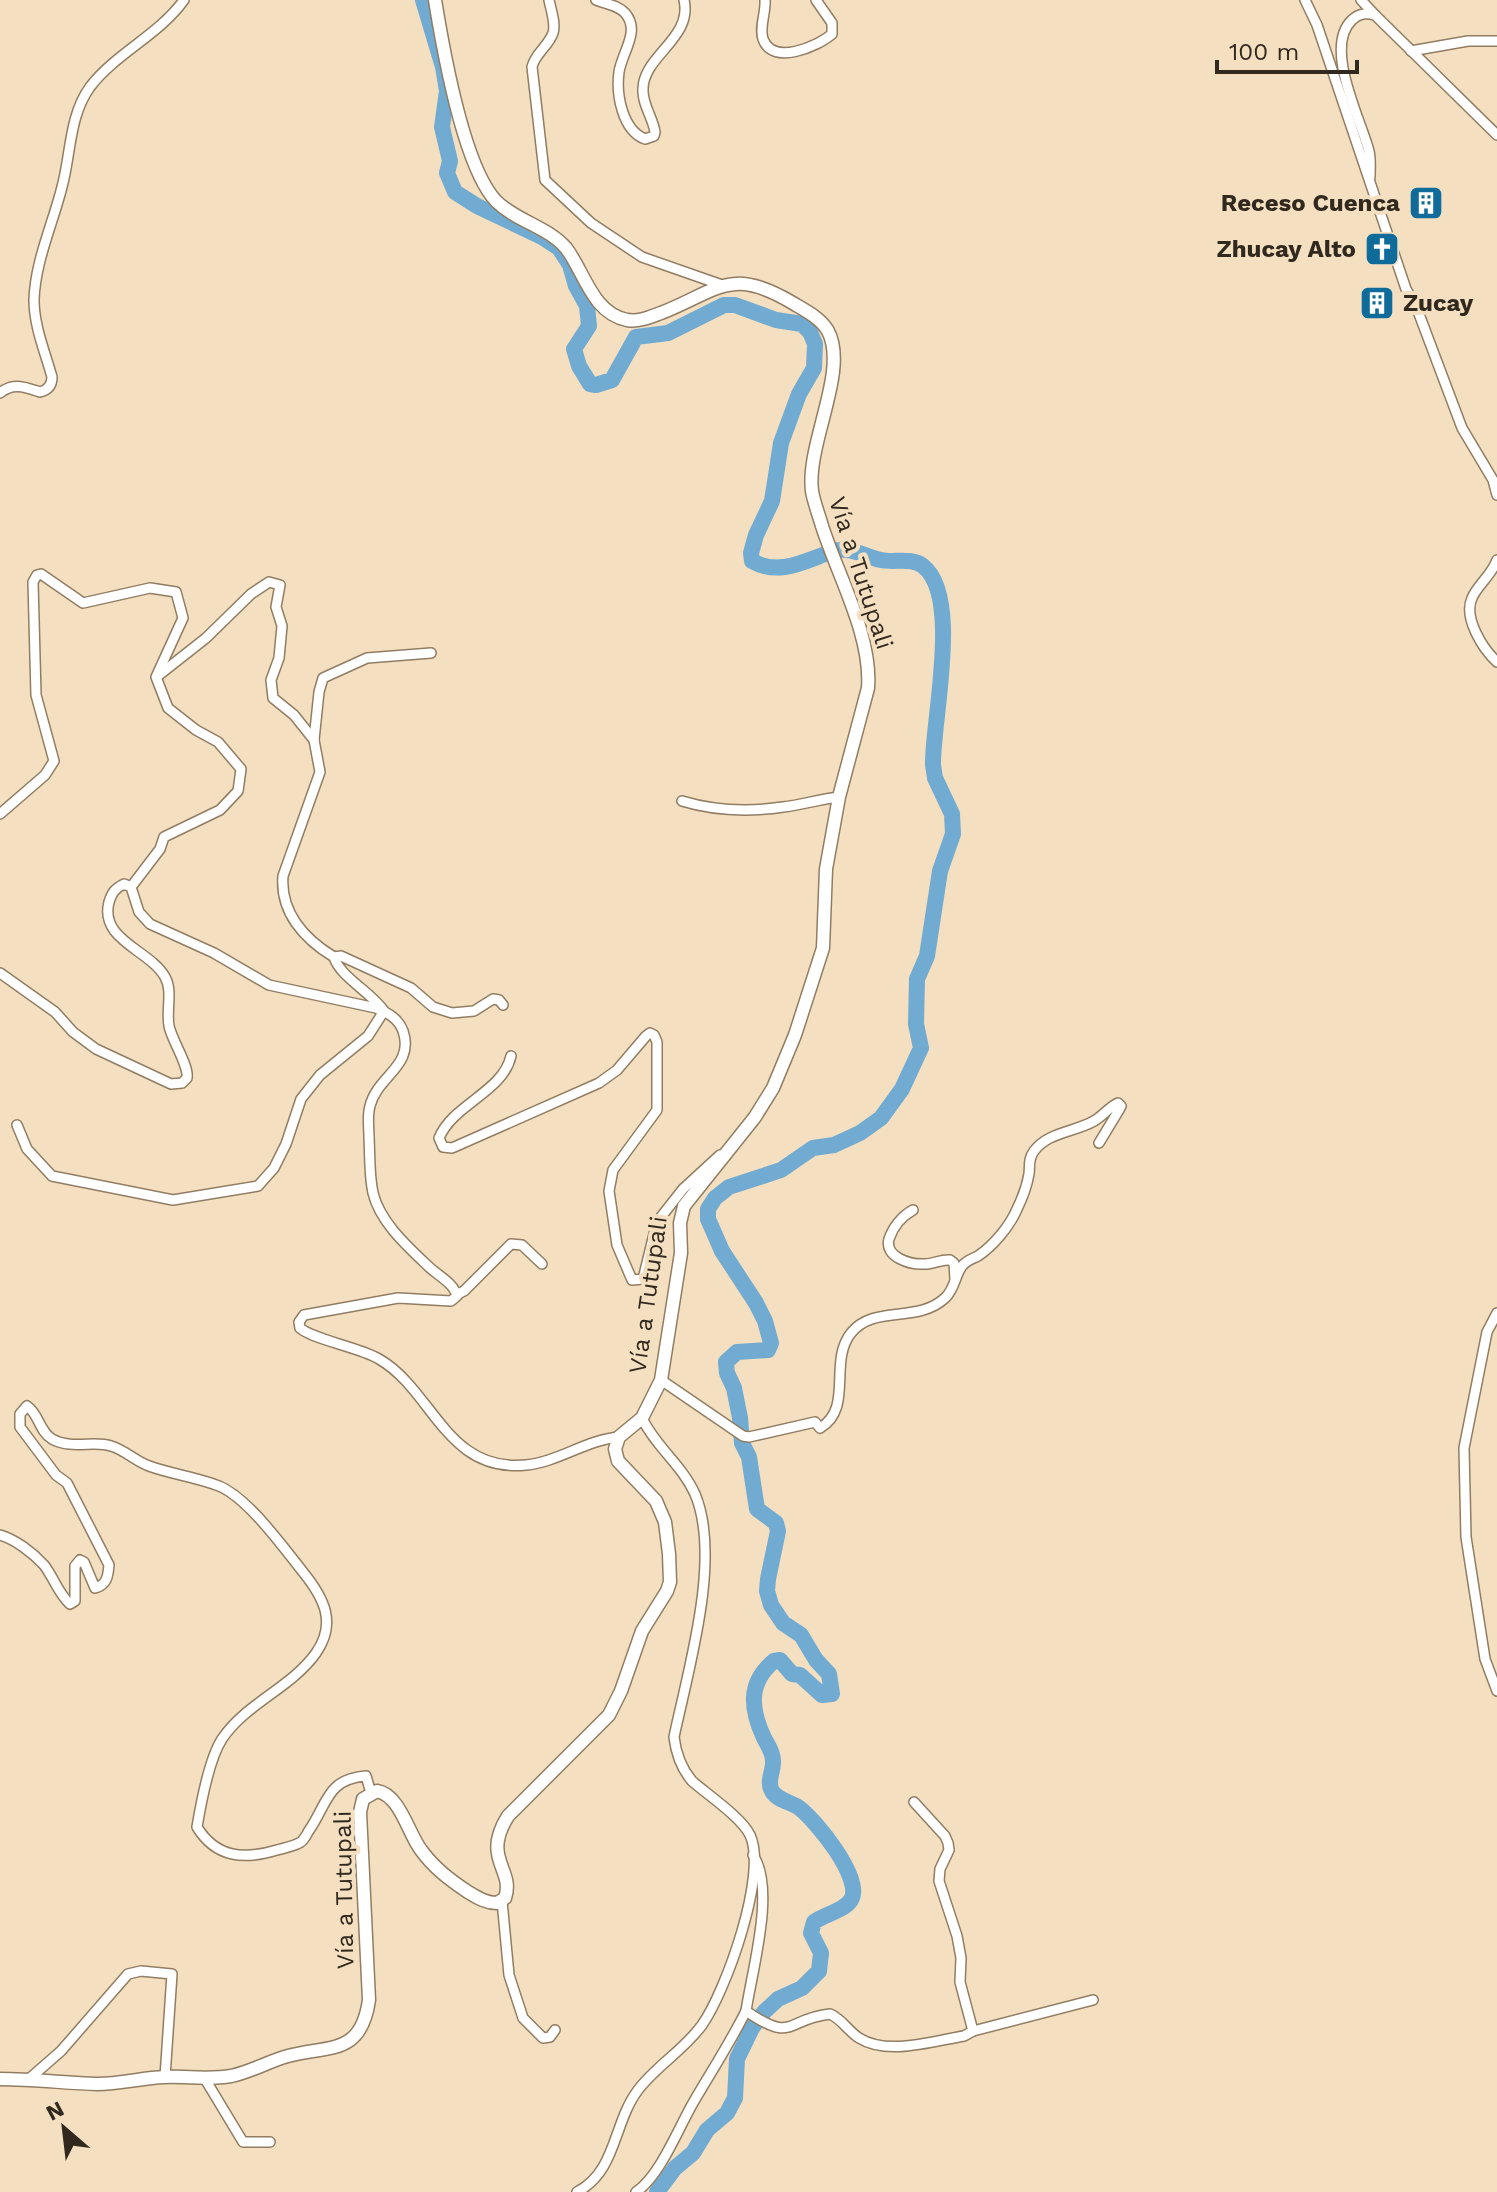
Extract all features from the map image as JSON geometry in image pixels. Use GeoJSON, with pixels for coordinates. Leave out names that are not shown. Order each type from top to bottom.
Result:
{"type":"FeatureCollection","features":[{"type":"Feature","properties":{"kind":"street"},"geometry":{"type":"LineString","coordinates":[[0,393],[19,385],[40,392],[47,390],[51,384],[34,296],[81,102],[98,79],[164,23],[184,0]]}},
{"type":"Feature","properties":{"kind":"street","name":"Vía a Tutupali"},"geometry":{"type":"LineString","coordinates":[[435,0],[448,67],[479,175],[499,203],[553,236],[567,249],[587,286],[608,311],[630,321],[645,319],[722,285],[752,285],[778,294],[819,320],[834,345],[834,359],[817,441],[812,494],[864,646],[869,675],[839,797],[826,869],[823,948],[795,1035],[773,1088],[755,1117],[684,1206],[680,1223],[681,1253],[661,1380],[642,1418],[619,1437]]}},
{"type":"Feature","properties":{"kind":"street"},"geometry":{"type":"LineString","coordinates":[[549,0],[553,34],[534,56],[532,67],[545,180],[591,223],[642,257],[722,285]]}},
{"type":"Feature","properties":{"kind":"street"},"geometry":{"type":"LineString","coordinates":[[596,0],[619,8],[631,24],[632,33],[619,72],[621,104],[631,129],[645,139],[654,136],[655,132],[644,97],[645,79],[680,28],[685,13],[684,0]]}},
{"type":"Feature","properties":{"kind":"street"},"geometry":{"type":"LineString","coordinates":[[765,0],[764,42],[773,51],[785,54],[832,34],[832,23],[816,0]]}},
{"type":"Feature","properties":{"kind":"street"},"geometry":{"type":"LineString","coordinates":[[1305,0],[1317,25],[1393,256],[1436,356],[1462,428],[1493,480],[1497,495]]}},
{"type":"Feature","properties":{"kind":"street"},"geometry":{"type":"LineString","coordinates":[[1361,0],[1497,135]]}},
{"type":"Feature","properties":{"kind":"street"},"geometry":{"type":"LineString","coordinates":[[1370,184],[1371,156],[1348,90],[1341,53],[1346,26],[1355,17],[1366,13],[1375,15]]}},
{"type":"Feature","properties":{"kind":"street"},"geometry":{"type":"LineString","coordinates":[[1411,51],[1468,41],[1497,41]]}},
{"type":"Feature","properties":{"kind":"street"},"geometry":{"type":"LineString","coordinates":[[1495,659],[1479,638],[1470,611],[1471,598],[1494,569],[1497,560]]}},
{"type":"Feature","properties":{"kind":"street"},"geometry":{"type":"LineString","coordinates":[[0,814],[45,775],[54,761],[36,695],[33,582],[37,575],[48,578],[83,603],[150,588],[176,592],[183,618],[156,677],[168,708],[196,730],[218,742],[241,769],[238,791],[220,810],[164,837],[154,859],[131,887]]}},
{"type":"Feature","properties":{"kind":"street"},"geometry":{"type":"LineString","coordinates":[[156,677],[206,638],[251,594],[269,582],[280,585],[276,607],[282,626],[279,658],[271,680],[273,698],[294,715],[314,740]]}},
{"type":"Feature","properties":{"kind":"street"},"geometry":{"type":"LineString","coordinates":[[384,1011],[375,997],[338,967],[334,957],[319,948],[303,932],[284,904],[283,876],[320,772],[314,740],[323,678],[367,658],[431,653]]}},
{"type":"Feature","properties":{"kind":"street"},"geometry":{"type":"LineString","coordinates":[[682,801],[702,807],[742,811],[839,797]]}},
{"type":"Feature","properties":{"kind":"street"},"geometry":{"type":"LineString","coordinates":[[0,973],[55,1012],[73,1032],[96,1049],[171,1084],[182,1083],[187,1078],[188,1070],[169,1027],[168,982],[151,960],[115,932],[106,912],[111,893],[124,884],[131,887],[139,912],[150,924],[214,953],[256,979],[269,985],[392,1015],[401,1026],[405,1049],[403,1060],[377,1090],[370,1104],[374,1197],[383,1217],[397,1234],[458,1294]]}},
{"type":"Feature","properties":{"kind":"street"},"geometry":{"type":"LineString","coordinates":[[334,957],[341,956],[411,988],[433,1007],[452,1013],[467,1014],[493,999],[503,1005]]}},
{"type":"Feature","properties":{"kind":"street"},"geometry":{"type":"LineString","coordinates":[[17,1125],[27,1149],[52,1176],[173,1200],[258,1186],[274,1168],[286,1144],[301,1099],[320,1075],[368,1036],[384,1011]]}},
{"type":"Feature","properties":{"kind":"street"},"geometry":{"type":"LineString","coordinates":[[511,1056],[509,1065],[502,1073],[458,1111],[442,1130],[439,1138],[443,1147],[452,1148],[599,1083],[617,1070],[646,1036],[650,1033],[654,1035],[657,1042],[657,1110],[613,1170],[609,1191],[617,1245],[632,1280],[643,1279],[657,1222],[706,1166],[730,1150]]}},
{"type":"Feature","properties":{"kind":"street"},"geometry":{"type":"LineString","coordinates":[[661,1380],[737,1433],[749,1437],[815,1422],[820,1428],[838,1406],[839,1358],[851,1334],[865,1320],[928,1309],[950,1294],[963,1265],[988,1247],[1010,1224],[1021,1199],[1034,1151],[1066,1131],[1096,1120],[1118,1103],[1121,1106],[1099,1143]]}},
{"type":"Feature","properties":{"kind":"street"},"geometry":{"type":"LineString","coordinates":[[913,1210],[904,1215],[892,1231],[889,1251],[923,1265],[950,1260],[954,1263],[955,1282]]}},
{"type":"Feature","properties":{"kind":"street"},"geometry":{"type":"LineString","coordinates":[[542,1264],[522,1245],[511,1244],[451,1301],[398,1298],[304,1315],[299,1325],[309,1334],[336,1341],[379,1359],[412,1389],[447,1433],[466,1448],[493,1462],[535,1464],[599,1439],[619,1437],[615,1449],[618,1461],[647,1489],[665,1522],[670,1582],[662,1601],[642,1631],[609,1715],[508,1816],[500,1829],[496,1849],[507,1887],[502,1901],[509,1975],[523,2018],[543,2038],[550,2037],[555,2030]]}},
{"type":"Feature","properties":{"kind":"street"},"geometry":{"type":"LineString","coordinates":[[1497,1313],[1487,1332],[1464,1448],[1466,1537],[1485,1659],[1497,1691]]}},
{"type":"Feature","properties":{"kind":"street"},"geometry":{"type":"LineString","coordinates":[[0,1535],[20,1545],[44,1565],[70,1604],[75,1601],[75,1566],[80,1560],[84,1562],[95,1588],[101,1587],[107,1579],[109,1565],[67,1483],[56,1475],[20,1427],[20,1414],[27,1406],[34,1411],[49,1437],[64,1444],[110,1445],[139,1462],[233,1493],[272,1533],[312,1583],[329,1617],[325,1636],[315,1655],[238,1720],[221,1741],[202,1799],[197,1827],[206,1841],[220,1852],[258,1856],[301,1842],[320,1816],[336,1785],[353,1777],[366,1776],[371,1793]]}},
{"type":"Feature","properties":{"kind":"street"},"geometry":{"type":"LineString","coordinates":[[577,2192],[592,2183],[606,2165],[628,2107],[640,2088],[701,2027],[717,2000],[746,1917],[752,1886],[753,1855],[749,1832],[692,1781],[676,1752],[674,1737],[693,1645],[707,1548],[696,1497],[688,1481],[650,1436],[642,1418]]}},
{"type":"Feature","properties":{"kind":"street","name":"Vía a Tutupali"},"geometry":{"type":"LineString","coordinates":[[0,2079],[100,2084],[165,2077],[205,2079],[232,2076],[289,2055],[336,2049],[357,2033],[369,2000],[360,1812],[363,1799],[371,1793],[384,1793],[392,1799],[419,1848],[441,1874],[486,1902],[502,1901]]}},
{"type":"Feature","properties":{"kind":"street"},"geometry":{"type":"LineString","coordinates":[[914,1802],[948,1843],[949,1850],[940,1869],[939,1881],[957,1936],[961,1958],[960,1982],[973,2031]]}},
{"type":"Feature","properties":{"kind":"street"},"geometry":{"type":"LineString","coordinates":[[636,2192],[644,2187],[750,2013],[764,1881],[753,1855]]}},
{"type":"Feature","properties":{"kind":"street"},"geometry":{"type":"LineString","coordinates":[[29,2079],[61,2051],[128,1974],[141,1971],[172,1974],[165,2077]]}},
{"type":"Feature","properties":{"kind":"street"},"geometry":{"type":"LineString","coordinates":[[750,2013],[767,2026],[785,2028],[830,2014],[859,2038],[875,2044],[898,2046],[964,2036],[1093,2000]]}},
{"type":"Feature","properties":{"kind":"street"},"geometry":{"type":"LineString","coordinates":[[205,2079],[243,2142],[270,2142]]}},
{"type":"Feature","properties":{"kind":"waterway"},"geometry":{"type":"LineString","coordinates":[[423,0],[443,67],[447,91],[442,127],[450,161],[447,173],[455,192],[559,248],[570,265],[576,286],[587,306],[589,326],[574,349],[579,366],[590,384],[612,380],[636,337],[668,333],[724,305],[735,305],[776,320],[802,324],[815,344],[814,368],[799,394],[781,443],[772,501],[756,535],[752,561],[762,566],[783,567],[840,550],[881,560],[919,563],[935,581],[941,604],[942,661],[933,765],[935,778],[952,814],[953,834],[940,871],[927,956],[917,979],[916,1024],[921,1048],[902,1089],[881,1118],[860,1133],[834,1145],[813,1148],[781,1170],[729,1187],[715,1198],[708,1209],[708,1219],[722,1251],[756,1303],[771,1343],[768,1350],[737,1352],[726,1362],[740,1418],[742,1443],[749,1457],[757,1509],[776,1523],[778,1531],[767,1591],[771,1605],[783,1623],[801,1635],[829,1674],[832,1694],[822,1695],[800,1675],[792,1674],[780,1660],[765,1669],[756,1688],[754,1707],[773,1758],[770,1787],[777,1797],[798,1807],[826,1836],[851,1878],[853,1890],[848,1904],[814,1922],[811,1933],[821,1953],[819,1971],[802,1988],[778,1999],[752,2028],[737,2059],[735,2098],[727,2113],[707,2130],[693,2153],[675,2168],[657,2192]]}},
{"type":"Feature","properties":{"kind":"place","name":"Receso Cuenca"},"geometry":{"type":"Point","coordinates":[1426,203]}},
{"type":"Feature","properties":{"kind":"place","name":"Zhucay Alto"},"geometry":{"type":"Point","coordinates":[1382,249]}},
{"type":"Feature","properties":{"kind":"place","name":"Zucay"},"geometry":{"type":"Point","coordinates":[1377,303]}}]}
